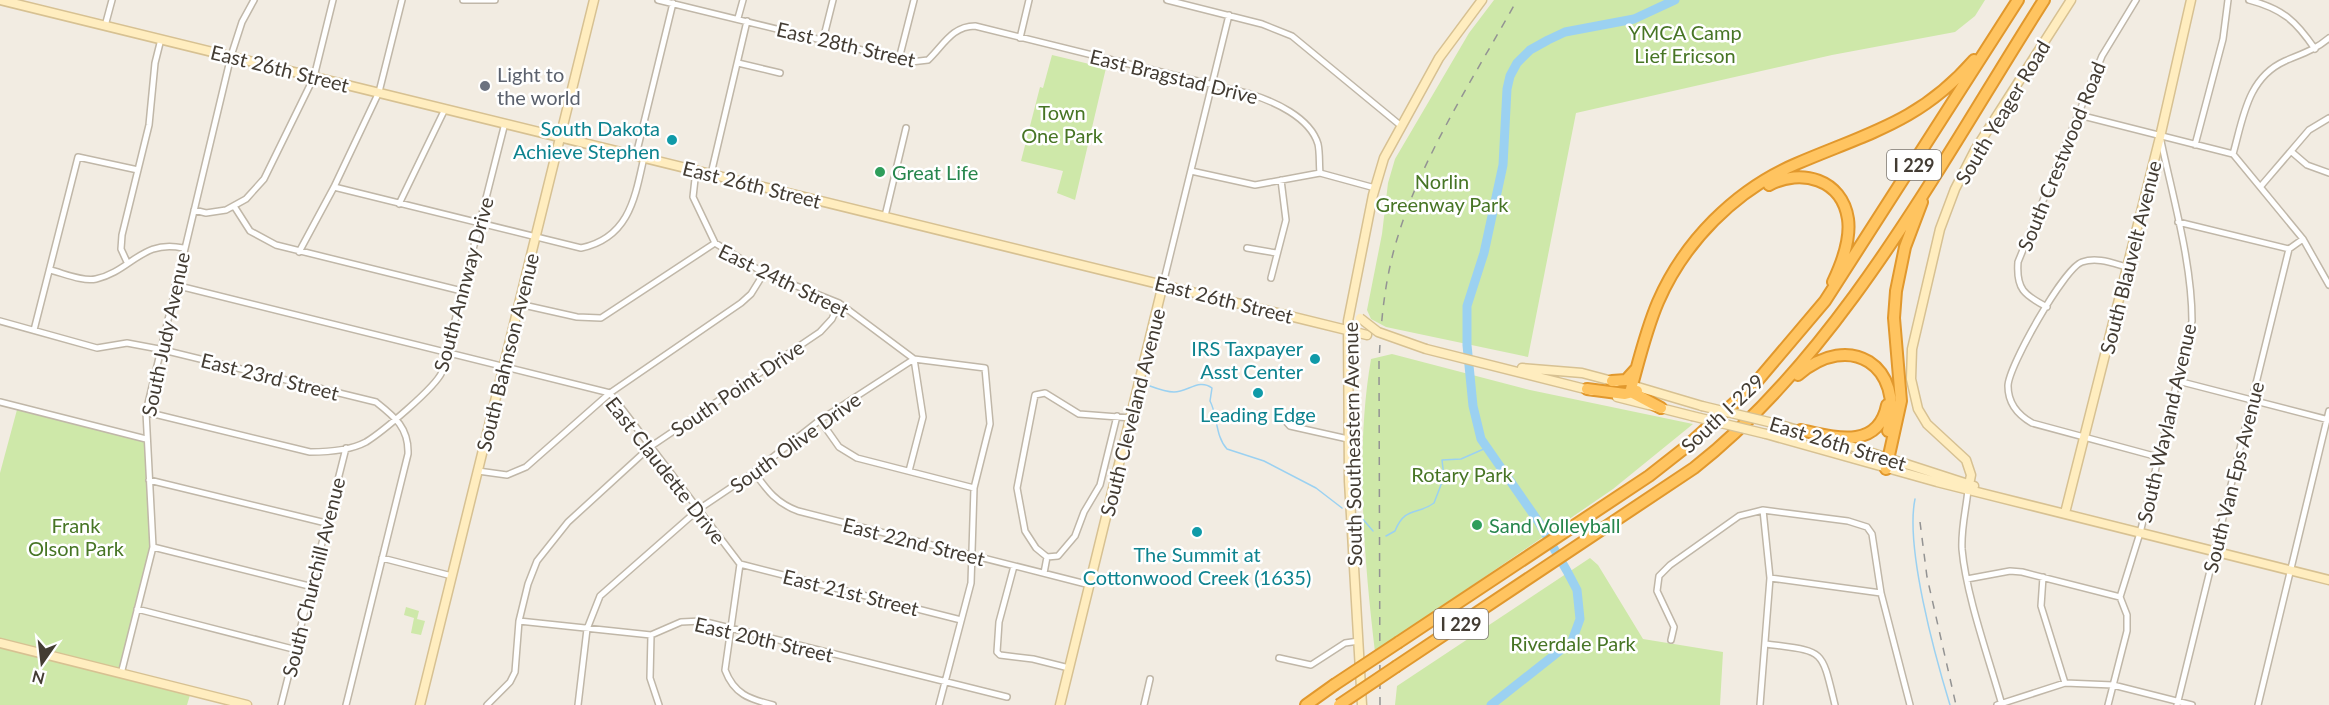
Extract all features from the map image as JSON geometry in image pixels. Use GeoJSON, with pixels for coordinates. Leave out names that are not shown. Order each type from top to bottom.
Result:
{"type":"FeatureCollection","features":[{"type":"Feature","properties":{"kind":"highway","name":"South I-229"},"geometry":{"type":"LineString","coordinates":[[1339,705],[1594,537],[1711,455],[1763,404],[1794,372],[1839,316],[1945,159],[2044,0]]}},
{"type":"Feature","properties":{"kind":"highway","name":"South I-229"},"geometry":{"type":"LineString","coordinates":[[1306,705],[1649,476],[1716,421],[1765,373],[1810,320],[1850,265],[2016,3]]}},
{"type":"Feature","properties":{"kind":"highway"},"geometry":{"type":"LineString","coordinates":[[1635,389],[1638,365],[1648,327],[1664,290],[1689,249],[1721,213],[1760,183],[1785,169],[1888,128],[1926,105],[1967,69],[2016,3]]}},
{"type":"Feature","properties":{"kind":"highway"},"geometry":{"type":"LineString","coordinates":[[1884,462],[1901,401],[1894,318],[1899,276],[1916,217],[1945,159]]}},
{"type":"Feature","properties":{"kind":"highway"},"geometry":{"type":"LineString","coordinates":[[1635,389],[1659,315],[1676,282],[1698,248],[1730,213],[1755,194],[1776,181],[1798,176],[1817,180],[1836,192],[1844,205],[1848,220],[1847,240],[1839,267],[1810,320]]}},
{"type":"Feature","properties":{"kind":"highway"},"geometry":{"type":"LineString","coordinates":[[1763,404],[1817,360],[1838,354],[1869,361],[1879,371],[1888,390],[1891,417],[1884,462]]}},
{"type":"Feature","properties":{"kind":"highway"},"geometry":{"type":"LineString","coordinates":[[1612,381],[1626,380],[1638,365]]}},
{"type":"Feature","properties":{"kind":"highway"},"geometry":{"type":"LineString","coordinates":[[1587,389],[1635,389],[1661,408]]}},
{"type":"Feature","properties":{"kind":"highway"},"geometry":{"type":"LineString","coordinates":[[1801,430],[1841,438],[1862,436],[1883,419],[1888,390]]}},
{"type":"Feature","properties":{"kind":"main road","name":"East 26th Street"},"geometry":{"type":"LineString","coordinates":[[0,0],[1347,330],[1504,366],[1692,416],[1884,462],[1993,494],[2329,580]]}},
{"type":"Feature","properties":{"kind":"main road","name":"South Bahnson Avenue"},"geometry":{"type":"LineString","coordinates":[[420,705],[594,0]]}},
{"type":"Feature","properties":{"kind":"main road","name":"South Southeastern Avenue"},"geometry":{"type":"LineString","coordinates":[[1362,705],[1348,439],[1347,330],[1351,304],[1374,188],[1384,158],[1439,58],[1482,0]]}},
{"type":"Feature","properties":{"kind":"main road","name":"South Yeager Road"},"geometry":{"type":"LineString","coordinates":[[1968,487],[1971,475],[1966,460],[1927,424],[1918,409],[1911,379],[1912,349],[1936,246],[1955,189],[1975,150],[2071,0]]}},
{"type":"Feature","properties":{"kind":"main road","name":"South Blauvelt Avenue"},"geometry":{"type":"LineString","coordinates":[[2065,513],[2160,137],[2191,0]]}},
{"type":"Feature","properties":{"kind":"main road","name":"South Cleveland Avenue"},"geometry":{"type":"LineString","coordinates":[[1060,705],[1163,284]]}},
{"type":"Feature","properties":{"kind":"main road"},"geometry":{"type":"LineString","coordinates":[[1351,304],[1360,318],[1378,332],[1426,349]]}},
{"type":"Feature","properties":{"kind":"main road","name":"East 26th Street"},"geometry":{"type":"LineString","coordinates":[[1504,366],[1554,369],[1612,381],[1635,389],[1801,430],[1884,462]]}},
{"type":"Feature","properties":{"kind":"main road"},"geometry":{"type":"LineString","coordinates":[[0,643],[224,702],[247,705]]}},
{"type":"Feature","properties":{"kind":"street"},"geometry":{"type":"LineString","coordinates":[[105,26],[112,0]]}},
{"type":"Feature","properties":{"kind":"street","name":"South Judy Avenue"},"geometry":{"type":"LineString","coordinates":[[121,674],[153,547],[146,412],[183,248],[231,56],[242,22],[254,0]]}},
{"type":"Feature","properties":{"kind":"street"},"geometry":{"type":"LineString","coordinates":[[194,210],[216,213],[234,206],[256,190],[264,179],[314,76],[333,0]]}},
{"type":"Feature","properties":{"kind":"street"},"geometry":{"type":"LineString","coordinates":[[299,252],[334,187],[379,92],[402,0]]}},
{"type":"Feature","properties":{"kind":"street"},"geometry":{"type":"LineString","coordinates":[[463,0],[495,0]]}},
{"type":"Feature","properties":{"kind":"street","name":"East 28th Street"},"geometry":{"type":"LineString","coordinates":[[658,0],[899,59],[921,62],[928,60],[953,33],[967,26],[1020,38]]}},
{"type":"Feature","properties":{"kind":"street"},"geometry":{"type":"LineString","coordinates":[[738,18],[742,0]]}},
{"type":"Feature","properties":{"kind":"street"},"geometry":{"type":"LineString","coordinates":[[823,40],[833,0]]}},
{"type":"Feature","properties":{"kind":"street"},"geometry":{"type":"LineString","coordinates":[[899,59],[914,0]]}},
{"type":"Feature","properties":{"kind":"street"},"geometry":{"type":"LineString","coordinates":[[1020,38],[1029,0]]}},
{"type":"Feature","properties":{"kind":"street"},"geometry":{"type":"LineString","coordinates":[[1167,0],[1275,28],[1296,38],[1401,124]]}},
{"type":"Feature","properties":{"kind":"street","name":"South Crestwood Road"},"geometry":{"type":"LineString","coordinates":[[2047,307],[2023,290],[2017,278],[2018,262],[2107,45],[2136,0]]}},
{"type":"Feature","properties":{"kind":"street"},"geometry":{"type":"LineString","coordinates":[[2195,145],[2223,39],[2228,0]]}},
{"type":"Feature","properties":{"kind":"street"},"geometry":{"type":"LineString","coordinates":[[2249,0],[2285,14],[2298,24],[2315,49]]}},
{"type":"Feature","properties":{"kind":"street"},"geometry":{"type":"LineString","coordinates":[[334,187],[535,238],[581,248],[592,245],[618,229],[630,213],[670,2]]}},
{"type":"Feature","properties":{"kind":"street","name":"South Cleveland Avenue"},"geometry":{"type":"LineString","coordinates":[[1163,284],[1229,15]]}},
{"type":"Feature","properties":{"kind":"street"},"geometry":{"type":"LineString","coordinates":[[711,174],[747,21]]}},
{"type":"Feature","properties":{"kind":"street","name":"East Bragstad Drive"},"geometry":{"type":"LineString","coordinates":[[1020,38],[1269,100],[1304,123],[1318,144],[1320,173]]}},
{"type":"Feature","properties":{"kind":"street"},"geometry":{"type":"LineString","coordinates":[[2233,154],[2248,100],[2260,79],[2283,62],[2315,49],[2329,38]]}},
{"type":"Feature","properties":{"kind":"street"},"geometry":{"type":"LineString","coordinates":[[127,262],[121,249],[122,235],[149,125],[155,63],[161,39]]}},
{"type":"Feature","properties":{"kind":"street"},"geometry":{"type":"LineString","coordinates":[[738,63],[780,73]]}},
{"type":"Feature","properties":{"kind":"street"},"geometry":{"type":"LineString","coordinates":[[399,204],[445,109]]}},
{"type":"Feature","properties":{"kind":"street"},"geometry":{"type":"LineString","coordinates":[[2079,115],[2233,154],[2303,239],[2329,285]]}},
{"type":"Feature","properties":{"kind":"street"},"geometry":{"type":"LineString","coordinates":[[2261,186],[2293,153],[2309,130],[2329,118]]}},
{"type":"Feature","properties":{"kind":"street","name":"South Annway Drive"},"geometry":{"type":"LineString","coordinates":[[396,417],[439,380],[505,123]]}},
{"type":"Feature","properties":{"kind":"street"},"geometry":{"type":"LineString","coordinates":[[885,216],[906,128]]}},
{"type":"Feature","properties":{"kind":"street","name":"South Wayland Avenue"},"geometry":{"type":"LineString","coordinates":[[2108,705],[2127,627],[2121,597],[2178,381],[2192,313],[2178,222],[2160,137]]}},
{"type":"Feature","properties":{"kind":"street"},"geometry":{"type":"LineString","coordinates":[[2293,153],[2307,165],[2329,173]]}},
{"type":"Feature","properties":{"kind":"street"},"geometry":{"type":"LineString","coordinates":[[34,330],[78,158],[138,170]]}},
{"type":"Feature","properties":{"kind":"street"},"geometry":{"type":"LineString","coordinates":[[696,170],[693,197],[715,243]]}},
{"type":"Feature","properties":{"kind":"street"},"geometry":{"type":"LineString","coordinates":[[1191,171],[1255,185],[1320,173],[1374,188]]}},
{"type":"Feature","properties":{"kind":"street"},"geometry":{"type":"LineString","coordinates":[[1271,278],[1286,220],[1281,180]]}},
{"type":"Feature","properties":{"kind":"street"},"geometry":{"type":"LineString","coordinates":[[234,206],[256,236],[299,252],[462,291]]}},
{"type":"Feature","properties":{"kind":"street"},"geometry":{"type":"LineString","coordinates":[[2178,222],[2289,249],[2303,239]]}},
{"type":"Feature","properties":{"kind":"street","name":"East 24th Street"},"geometry":{"type":"LineString","coordinates":[[519,304],[577,317],[601,318],[715,243],[764,273],[839,303],[914,360]]}},
{"type":"Feature","properties":{"kind":"street"},"geometry":{"type":"LineString","coordinates":[[50,270],[92,279],[104,276],[155,247],[183,248]]}},
{"type":"Feature","properties":{"kind":"street"},"geometry":{"type":"LineString","coordinates":[[1247,248],[1276,253]]}},
{"type":"Feature","properties":{"kind":"street","name":"South Van Eps Avenue"},"geometry":{"type":"LineString","coordinates":[[2178,703],[2289,249]]}},
{"type":"Feature","properties":{"kind":"street"},"geometry":{"type":"LineString","coordinates":[[2127,267],[2104,261],[2081,262],[2066,274],[2009,376],[2008,394],[2018,413],[2032,423],[2158,457]]}},
{"type":"Feature","properties":{"kind":"street"},"geometry":{"type":"LineString","coordinates":[[478,471],[496,476],[517,472],[610,393],[741,303],[751,294],[764,273]]}},
{"type":"Feature","properties":{"kind":"street","name":"East Claudette Drive"},"geometry":{"type":"LineString","coordinates":[[175,285],[610,393],[740,564]]}},
{"type":"Feature","properties":{"kind":"street","name":"South Point Drive"},"geometry":{"type":"LineString","coordinates":[[487,705],[510,682],[515,672],[519,621],[528,584],[545,548],[568,522],[650,447],[820,332],[832,319],[839,303]]}},
{"type":"Feature","properties":{"kind":"street","name":"East 23rd Street"},"geometry":{"type":"LineString","coordinates":[[0,321],[97,348],[127,343],[159,349],[376,402],[396,417]]}},
{"type":"Feature","properties":{"kind":"street"},"geometry":{"type":"LineString","coordinates":[[909,471],[923,417],[914,360],[986,368],[990,424],[974,488],[971,583],[939,705]]}},
{"type":"Feature","properties":{"kind":"street","name":"South Olive Drive"},"geometry":{"type":"LineString","coordinates":[[578,705],[587,629],[600,596],[699,509],[754,472],[820,420],[914,360]]}},
{"type":"Feature","properties":{"kind":"street"},"geometry":{"type":"LineString","coordinates":[[2178,381],[2328,420]]}},
{"type":"Feature","properties":{"kind":"street"},"geometry":{"type":"LineString","coordinates":[[1117,416],[1100,485],[1084,512],[1075,536],[1061,554],[1047,557],[1036,549],[1025,531],[1017,488],[1035,395],[1043,393],[1079,414],[1117,416],[1131,418]]}},
{"type":"Feature","properties":{"kind":"street"},"geometry":{"type":"LineString","coordinates":[[0,402],[146,439]]}},
{"type":"Feature","properties":{"kind":"street"},"geometry":{"type":"LineString","coordinates":[[2258,705],[2329,411]]}},
{"type":"Feature","properties":{"kind":"street"},"geometry":{"type":"LineString","coordinates":[[146,412],[310,452],[329,452],[365,442],[396,417],[407,436],[408,454],[346,705]]}},
{"type":"Feature","properties":{"kind":"street"},"geometry":{"type":"LineString","coordinates":[[1281,416],[1290,426],[1348,439]]}},
{"type":"Feature","properties":{"kind":"street"},"geometry":{"type":"LineString","coordinates":[[820,420],[839,447],[847,453],[974,488]]}},
{"type":"Feature","properties":{"kind":"street","name":"South Churchill Avenue"},"geometry":{"type":"LineString","coordinates":[[281,705],[293,649],[346,448]]}},
{"type":"Feature","properties":{"kind":"street","name":"East 22nd Street"},"geometry":{"type":"LineString","coordinates":[[754,472],[770,495],[788,507],[1090,585]]}},
{"type":"Feature","properties":{"kind":"street"},"geometry":{"type":"LineString","coordinates":[[149,480],[326,523]]}},
{"type":"Feature","properties":{"kind":"street"},"geometry":{"type":"LineString","coordinates":[[1968,487],[1962,528],[1967,579],[2000,704],[2065,683],[2113,685],[2192,705]]}},
{"type":"Feature","properties":{"kind":"street"},"geometry":{"type":"LineString","coordinates":[[1760,705],[1770,578],[1763,510]]}},
{"type":"Feature","properties":{"kind":"street"},"geometry":{"type":"LineString","coordinates":[[1671,640],[1674,627],[1657,591],[1659,576],[1670,565],[1739,516],[1763,510],[1848,521],[1867,527],[1872,534],[1881,593],[1910,705]]}},
{"type":"Feature","properties":{"kind":"street"},"geometry":{"type":"LineString","coordinates":[[153,547],[309,586]]}},
{"type":"Feature","properties":{"kind":"street"},"geometry":{"type":"LineString","coordinates":[[1044,573],[1047,557]]}},
{"type":"Feature","properties":{"kind":"street"},"geometry":{"type":"LineString","coordinates":[[382,558],[452,576]]}},
{"type":"Feature","properties":{"kind":"street"},"geometry":{"type":"LineString","coordinates":[[740,564],[732,629],[725,660],[728,679],[743,696],[773,705]]}},
{"type":"Feature","properties":{"kind":"street","name":"East 21st Street"},"geometry":{"type":"LineString","coordinates":[[740,564],[961,620]]}},
{"type":"Feature","properties":{"kind":"street"},"geometry":{"type":"LineString","coordinates":[[1014,566],[999,622],[998,654],[1069,668]]}},
{"type":"Feature","properties":{"kind":"street"},"geometry":{"type":"LineString","coordinates":[[1967,579],[2010,572],[2043,577],[2121,597]]}},
{"type":"Feature","properties":{"kind":"street"},"geometry":{"type":"LineString","coordinates":[[2043,577],[2042,606],[2065,683]]}},
{"type":"Feature","properties":{"kind":"street"},"geometry":{"type":"LineString","coordinates":[[1770,578],[1881,593]]}},
{"type":"Feature","properties":{"kind":"street"},"geometry":{"type":"LineString","coordinates":[[137,609],[293,649]]}},
{"type":"Feature","properties":{"kind":"street","name":"East 20th Street"},"geometry":{"type":"LineString","coordinates":[[519,621],[651,635],[681,622],[691,621],[732,629],[1007,697]]}},
{"type":"Feature","properties":{"kind":"street"},"geometry":{"type":"LineString","coordinates":[[651,635],[650,678],[659,705]]}},
{"type":"Feature","properties":{"kind":"street"},"geometry":{"type":"LineString","coordinates":[[1279,658],[1311,665],[1345,644],[1359,641]]}},
{"type":"Feature","properties":{"kind":"street"},"geometry":{"type":"LineString","coordinates":[[1766,645],[1806,650],[1818,655],[1826,666],[1835,705]]}},
{"type":"Feature","properties":{"kind":"street"},"geometry":{"type":"LineString","coordinates":[[1144,705],[1150,679]]}},
{"type":"Feature","properties":{"kind":"green space"},"geometry":{"type":"Polygon","coordinates":[[[1494,0],[1985,0],[1975,16],[1955,32],[1832,55],[1576,113],[1528,357],[1386,327],[1371,319],[1367,310],[1382,234],[1388,183],[1395,159],[1469,33],[1494,0]]]}},
{"type":"Feature","properties":{"kind":"green space","name":"Town One Park"},"geometry":{"type":"Polygon","coordinates":[[[1052,55],[1106,68],[1075,200],[1057,193],[1063,171],[1021,161],[1040,87],[1043,88],[1052,55]]]}},
{"type":"Feature","properties":{"kind":"green space","name":"Rotary Park"},"geometry":{"type":"Polygon","coordinates":[[[1392,354],[1530,390],[1693,424],[1613,489],[1375,652],[1367,580],[1363,506],[1363,431],[1371,359],[1392,354]]]}},
{"type":"Feature","properties":{"kind":"green space","name":"Frank Olson Park"},"geometry":{"type":"Polygon","coordinates":[[[18,406],[146,439],[153,547],[121,674],[190,695],[187,705],[0,705],[0,473],[18,406]]]}},
{"type":"Feature","properties":{"kind":"green space","name":"Riverdale Park"},"geometry":{"type":"Polygon","coordinates":[[[1590,558],[1598,565],[1643,639],[1723,652],[1720,705],[1395,705],[1397,686],[1590,558]]]}},
{"type":"Feature","properties":{"kind":"green space"},"geometry":{"type":"Polygon","coordinates":[[[406,607],[419,611],[417,619],[425,621],[421,635],[411,633],[414,618],[404,615],[406,607]]]}},
{"type":"Feature","properties":{"kind":"waterway"},"geometry":{"type":"LineString","coordinates":[[1491,705],[1572,641],[1580,619],[1577,590],[1538,521],[1481,439],[1473,406],[1467,345],[1467,306],[1484,253],[1503,165],[1507,89],[1510,76],[1517,63],[1530,50],[1565,32],[1634,19],[1675,0]]}},
{"type":"Feature","properties":{"kind":"waterway"},"geometry":{"type":"LineString","coordinates":[[1150,386],[1174,392],[1203,384],[1212,388],[1210,401],[1220,438],[1227,449],[1264,461],[1316,488],[1342,508]]}},
{"type":"Feature","properties":{"kind":"waterway"},"geometry":{"type":"LineString","coordinates":[[1386,536],[1395,531],[1408,514],[1434,503],[1444,477],[1442,460],[1461,459],[1486,448]]}},
{"type":"Feature","properties":{"kind":"waterway"},"geometry":{"type":"LineString","coordinates":[[1915,499],[1914,545],[1923,602],[1950,705]]}},
{"type":"Feature","properties":{"kind":"waterway"},"geometry":{"type":"LineString","coordinates":[[1361,517],[1373,531]]}},
{"type":"Feature","properties":{"kind":"railway"},"geometry":{"type":"LineString","coordinates":[[1380,705],[1379,362],[1382,314],[1390,267],[1408,206],[1435,146],[1517,0]]}},
{"type":"Feature","properties":{"kind":"railway"},"geometry":{"type":"LineString","coordinates":[[1920,522],[1927,577],[1956,705]]}},
{"type":"Feature","properties":{"kind":"place","name":"Light to the world"},"geometry":{"type":"Point","coordinates":[485,86]}},
{"type":"Feature","properties":{"kind":"place","name":"South Dakota Achieve Stephen"},"geometry":{"type":"Point","coordinates":[672,140]}},
{"type":"Feature","properties":{"kind":"place","name":"Great Life"},"geometry":{"type":"Point","coordinates":[880,172]}},
{"type":"Feature","properties":{"kind":"place","name":"IRS Taxpayer Asst Center"},"geometry":{"type":"Point","coordinates":[1315,359]}},
{"type":"Feature","properties":{"kind":"place","name":"Leading Edge"},"geometry":{"type":"Point","coordinates":[1258,393]}},
{"type":"Feature","properties":{"kind":"place","name":"Sand Volleyball"},"geometry":{"type":"Point","coordinates":[1477,525]}},
{"type":"Feature","properties":{"kind":"place","name":"The Summit at Cottonwood Creek (1635)"},"geometry":{"type":"Point","coordinates":[1197,532]}},
{"type":"Feature","properties":{"kind":"park label","name":"YMCA Camp Lief Ericson"},"geometry":{"type":"Point","coordinates":[1685,44]}},
{"type":"Feature","properties":{"kind":"park label","name":"Norlin Greenway Park"},"geometry":{"type":"Point","coordinates":[1442,192]}}]}
